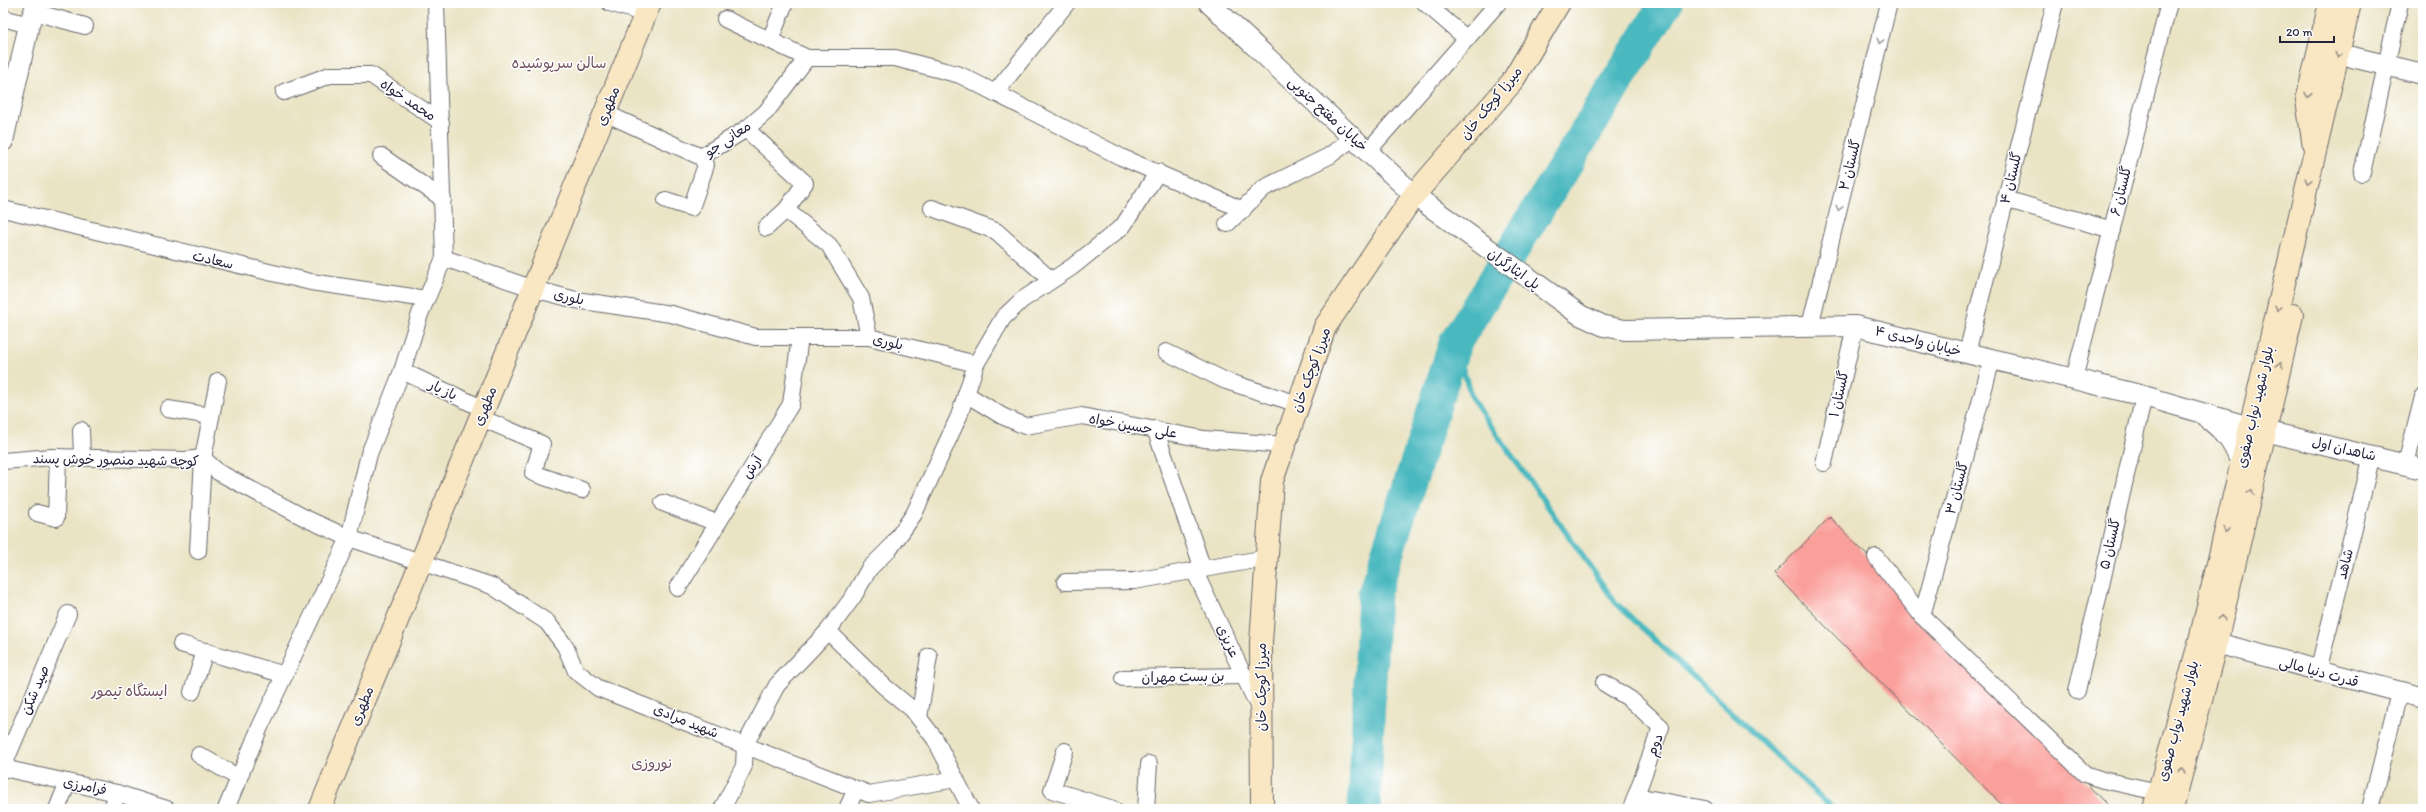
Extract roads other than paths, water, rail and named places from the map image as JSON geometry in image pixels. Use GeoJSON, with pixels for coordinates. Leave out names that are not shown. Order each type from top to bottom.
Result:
{"type":"FeatureCollection","features":[{"type":"Feature","properties":{"kind":"main road","name":"میرزا کوچک خان"},"geometry":{"type":"LineString","coordinates":[[1262,809],[1261,644],[1272,481],[1325,326],[1414,195],[1512,82],[1559,3]]}},
{"type":"Feature","properties":{"kind":"main road"},"geometry":{"type":"LineString","coordinates":[[2315,151],[2307,100],[2330,3]]}},
{"type":"Feature","properties":{"kind":"main road","name":"بلوار شهید نواب صفوی"},"geometry":{"type":"LineString","coordinates":[[2172,809],[2216,643],[2315,151],[2350,3]]}},
{"type":"Feature","properties":{"kind":"main road","name":"بلوار شهید نواب صفوی"},"geometry":{"type":"LineString","coordinates":[[2156,801],[2200,640],[2241,463],[2258,429],[2365,3]]}},
{"type":"Feature","properties":{"kind":"main road","name":"مطهری"},"geometry":{"type":"LineString","coordinates":[[320,809],[648,9]]}},
{"type":"Feature","properties":{"kind":"street"},"geometry":{"type":"LineString","coordinates":[[226,809],[285,675],[349,538],[369,454],[402,370],[426,299],[444,258],[436,3]]}},
{"type":"Feature","properties":{"kind":"street"},"geometry":{"type":"LineString","coordinates":[[610,3],[648,9]]}},
{"type":"Feature","properties":{"kind":"street"},"geometry":{"type":"LineString","coordinates":[[770,40],[785,3]]}},
{"type":"Feature","properties":{"kind":"street"},"geometry":{"type":"LineString","coordinates":[[995,93],[1067,3]]}},
{"type":"Feature","properties":{"kind":"street","name":"خیابان مفتح جنوبی"},"geometry":{"type":"LineString","coordinates":[[1209,3],[1414,195],[1449,222]]}},
{"type":"Feature","properties":{"kind":"street"},"geometry":{"type":"LineString","coordinates":[[1424,3],[1466,39]]}},
{"type":"Feature","properties":{"kind":"street"},"geometry":{"type":"LineString","coordinates":[[1368,151],[1498,3]]}},
{"type":"Feature","properties":{"kind":"street","name":"گلستان ۲"},"geometry":{"type":"LineString","coordinates":[[1810,326],[1889,3]]}},
{"type":"Feature","properties":{"kind":"street","name":"گلستان ۴"},"geometry":{"type":"LineString","coordinates":[[1967,353],[2055,3]]}},
{"type":"Feature","properties":{"kind":"street","name":"گلستان ۶"},"geometry":{"type":"LineString","coordinates":[[2074,379],[2169,3]]}},
{"type":"Feature","properties":{"kind":"street"},"geometry":{"type":"LineString","coordinates":[[2362,173],[2400,3]]}},
{"type":"Feature","properties":{"kind":"street"},"geometry":{"type":"LineString","coordinates":[[3,141],[33,13]]}},
{"type":"Feature","properties":{"kind":"street"},"geometry":{"type":"LineString","coordinates":[[3,18],[33,13],[85,26]]}},
{"type":"Feature","properties":{"kind":"street"},"geometry":{"type":"LineString","coordinates":[[725,19],[807,58],[895,58],[960,75],[1122,157],[1243,210]]}},
{"type":"Feature","properties":{"kind":"street"},"geometry":{"type":"LineString","coordinates":[[2352,57],[2423,74]]}},
{"type":"Feature","properties":{"kind":"street","name":"معانی جو"},"geometry":{"type":"LineString","coordinates":[[605,113],[701,158],[746,129],[766,112],[807,58]]}},
{"type":"Feature","properties":{"kind":"street","name":"محمد خواه"},"geometry":{"type":"LineString","coordinates":[[284,92],[330,75],[371,75],[440,122]]}},
{"type":"Feature","properties":{"kind":"street"},"geometry":{"type":"LineString","coordinates":[[746,129],[805,183],[786,210],[766,228]]}},
{"type":"Feature","properties":{"kind":"street"},"geometry":{"type":"LineString","coordinates":[[1227,224],[1264,188],[1329,156],[1353,138]]}},
{"type":"Feature","properties":{"kind":"street"},"geometry":{"type":"LineString","coordinates":[[381,156],[443,199]]}},
{"type":"Feature","properties":{"kind":"street"},"geometry":{"type":"LineString","coordinates":[[666,200],[691,208],[706,165],[701,158]]}},
{"type":"Feature","properties":{"kind":"street"},"geometry":{"type":"LineString","coordinates":[[722,809],[744,766],[746,745],[777,685],[828,631],[853,597],[869,569],[891,547],[914,514],[955,423],[976,364],[1003,318],[1022,300],[1072,267],[1123,226],[1158,172]]}},
{"type":"Feature","properties":{"kind":"street"},"geometry":{"type":"LineString","coordinates":[[2005,199],[2112,230]]}},
{"type":"Feature","properties":{"kind":"street"},"geometry":{"type":"LineString","coordinates":[[932,208],[996,231],[1051,280]]}},
{"type":"Feature","properties":{"kind":"street","name":"سعادت"},"geometry":{"type":"LineString","coordinates":[[3,209],[311,282],[426,299]]}},
{"type":"Feature","properties":{"kind":"street"},"geometry":{"type":"LineString","coordinates":[[786,210],[829,245],[861,298],[870,337]]}},
{"type":"Feature","properties":{"kind":"street","name":"پل ایثارگران"},"geometry":{"type":"LineString","coordinates":[[1449,222],[1580,315]]}},
{"type":"Feature","properties":{"kind":"street","name":"بلوری"},"geometry":{"type":"LineString","coordinates":[[444,258],[534,289],[576,300],[671,314],[756,337],[870,337],[976,364]]}},
{"type":"Feature","properties":{"kind":"street","name":"خیابان واحدی ۴"},"geometry":{"type":"LineString","coordinates":[[1580,315],[1604,326],[1625,330],[1855,326],[2144,396],[2258,429]]}},
{"type":"Feature","properties":{"kind":"street","name":"گلستان ۱"},"geometry":{"type":"LineString","coordinates":[[1824,463],[1855,326]]}},
{"type":"Feature","properties":{"kind":"street","name":"آرش"},"geometry":{"type":"LineString","coordinates":[[678,588],[790,404],[800,337]]}},
{"type":"Feature","properties":{"kind":"street"},"geometry":{"type":"LineString","coordinates":[[1166,352],[1226,381],[1298,404]]}},
{"type":"Feature","properties":{"kind":"street","name":"گلستان ۳"},"geometry":{"type":"LineString","coordinates":[[1922,616],[1992,359]]}},
{"type":"Feature","properties":{"kind":"street","name":"باز یار"},"geometry":{"type":"LineString","coordinates":[[402,370],[482,414],[542,444],[533,473],[582,490]]}},
{"type":"Feature","properties":{"kind":"street"},"geometry":{"type":"LineString","coordinates":[[198,551],[203,458],[218,381]]}},
{"type":"Feature","properties":{"kind":"street","name":"علی حسین خواه"},"geometry":{"type":"LineString","coordinates":[[966,394],[1002,416],[1025,426],[1082,416],[1204,439],[1284,445]]}},
{"type":"Feature","properties":{"kind":"street","name":"گلستان ۵"},"geometry":{"type":"LineString","coordinates":[[2076,691],[2144,396]]}},
{"type":"Feature","properties":{"kind":"street"},"geometry":{"type":"LineString","coordinates":[[2415,466],[2423,397]]}},
{"type":"Feature","properties":{"kind":"street"},"geometry":{"type":"LineString","coordinates":[[168,409],[211,416]]}},
{"type":"Feature","properties":{"kind":"street"},"geometry":{"type":"LineString","coordinates":[[2199,412],[2225,432],[2234,446],[2241,463]]}},
{"type":"Feature","properties":{"kind":"street","name":"عزیزی"},"geometry":{"type":"LineString","coordinates":[[1156,429],[1198,569],[1261,712]]}},
{"type":"Feature","properties":{"kind":"street","name":"شاهدان اول"},"geometry":{"type":"LineString","coordinates":[[2258,429],[2415,466]]}},
{"type":"Feature","properties":{"kind":"street"},"geometry":{"type":"LineString","coordinates":[[81,430],[82,457]]}},
{"type":"Feature","properties":{"kind":"street","name":"شاهد"},"geometry":{"type":"LineString","coordinates":[[2318,672],[2372,456]]}},
{"type":"Feature","properties":{"kind":"street"},"geometry":{"type":"LineString","coordinates":[[37,512],[56,518],[58,457]]}},
{"type":"Feature","properties":{"kind":"street","name":"کوچه شهید منصور خوش پسند"},"geometry":{"type":"LineString","coordinates":[[3,461],[58,457],[185,460],[203,458],[218,472],[306,519],[349,538],[421,562]]}},
{"type":"Feature","properties":{"kind":"street"},"geometry":{"type":"LineString","coordinates":[[662,503],[717,523]]}},
{"type":"Feature","properties":{"kind":"street"},"geometry":{"type":"LineString","coordinates":[[1876,557],[1922,616],[2085,774],[2156,801]]}},
{"type":"Feature","properties":{"kind":"street"},"geometry":{"type":"LineString","coordinates":[[1064,582],[1134,581],[1267,558]]}},
{"type":"Feature","properties":{"kind":"street","name":"شهید مرادی"},"geometry":{"type":"LineString","coordinates":[[421,562],[492,586],[524,605],[547,622],[565,646],[576,671],[598,688],[869,794],[956,779]]}},
{"type":"Feature","properties":{"kind":"street","name":"صید شکن"},"geometry":{"type":"LineString","coordinates":[[3,767],[68,614]]}},
{"type":"Feature","properties":{"kind":"street"},"geometry":{"type":"LineString","coordinates":[[828,631],[919,718],[935,739],[971,809]]}},
{"type":"Feature","properties":{"kind":"street","name":"قدرت دنیا مالی"},"geometry":{"type":"LineString","coordinates":[[2216,643],[2318,672],[2423,698]]}},
{"type":"Feature","properties":{"kind":"street"},"geometry":{"type":"LineString","coordinates":[[180,644],[285,675]]}},
{"type":"Feature","properties":{"kind":"street"},"geometry":{"type":"LineString","coordinates":[[192,692],[205,651]]}},
{"type":"Feature","properties":{"kind":"street"},"geometry":{"type":"LineString","coordinates":[[919,718],[929,656]]}},
{"type":"Feature","properties":{"kind":"street","name":"بن بست مهران"},"geometry":{"type":"LineString","coordinates":[[1123,678],[1244,676]]}},
{"type":"Feature","properties":{"kind":"street","name":"دوم"},"geometry":{"type":"LineString","coordinates":[[1604,683],[1630,699],[1661,727],[1633,802]]}},
{"type":"Feature","properties":{"kind":"street"},"geometry":{"type":"LineString","coordinates":[[2370,809],[2399,693]]}},
{"type":"Feature","properties":{"kind":"street"},"geometry":{"type":"LineString","coordinates":[[1065,751],[1052,790],[1113,809]]}},
{"type":"Feature","properties":{"kind":"street"},"geometry":{"type":"LineString","coordinates":[[199,755],[239,778]]}},
{"type":"Feature","properties":{"kind":"street"},"geometry":{"type":"LineString","coordinates":[[1146,809],[1148,764]]}},
{"type":"Feature","properties":{"kind":"street","name":"فرامرزی"},"geometry":{"type":"LineString","coordinates":[[3,767],[118,793],[167,809]]}},
{"type":"Feature","properties":{"kind":"street"},"geometry":{"type":"LineString","coordinates":[[57,809],[68,782]]}},
{"type":"Feature","properties":{"kind":"street"},"geometry":{"type":"LineString","coordinates":[[847,809],[856,789]]}},
{"type":"Feature","properties":{"kind":"street"},"geometry":{"type":"LineString","coordinates":[[112,809],[118,793]]}},
{"type":"Feature","properties":{"kind":"street"},"geometry":{"type":"LineString","coordinates":[[1633,802],[1705,809]]}},
{"type":"Feature","properties":{"kind":"waterway"},"geometry":{"type":"LineString","coordinates":[[1364,809],[1374,594],[1455,343],[1666,3]]}},
{"type":"Feature","properties":{"kind":"waterway"},"geometry":{"type":"LineString","coordinates":[[1455,343],[1472,399],[1615,602],[1833,809]]}},
{"type":"Feature","properties":{"kind":"district","name":"سالن سرپوشیده"},"geometry":{"type":"Point","coordinates":[559,63]}},
{"type":"Feature","properties":{"kind":"district","name":"ایستگاه تیمور"},"geometry":{"type":"Point","coordinates":[129,691]}},
{"type":"Feature","properties":{"kind":"district","name":"نوروزی"},"geometry":{"type":"Point","coordinates":[652,763]}}]}
